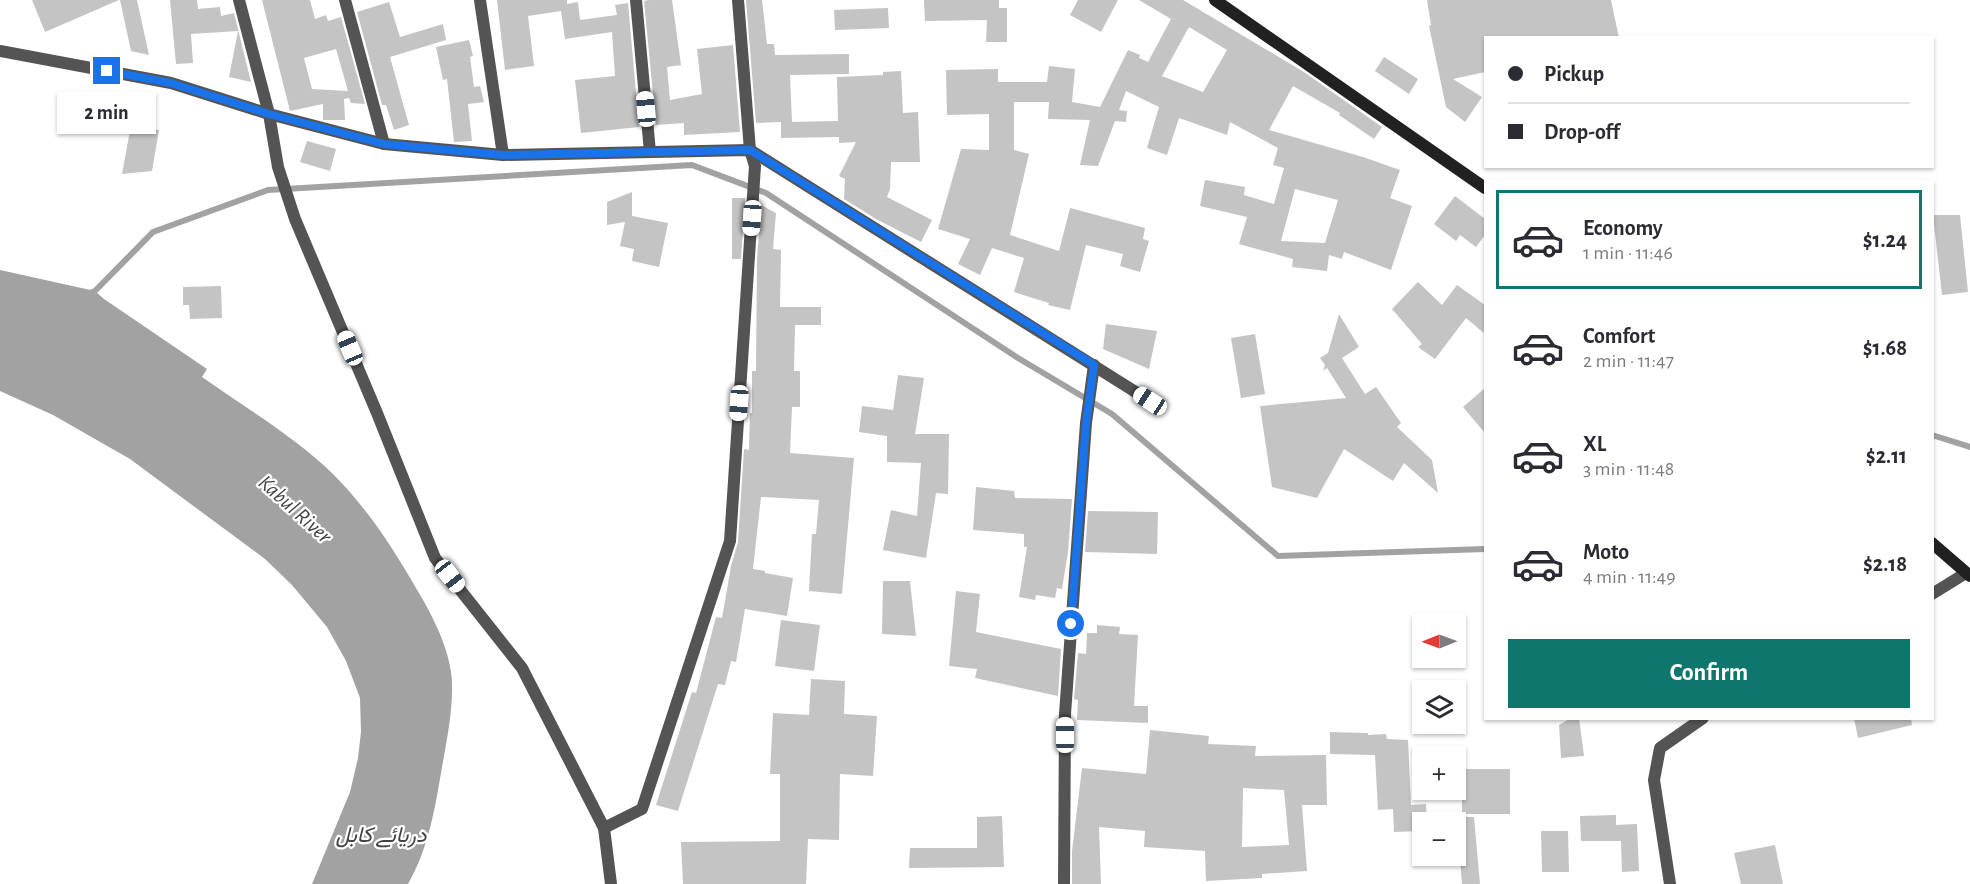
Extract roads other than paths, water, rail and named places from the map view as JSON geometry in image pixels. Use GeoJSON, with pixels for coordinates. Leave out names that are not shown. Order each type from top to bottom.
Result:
{"type":"FeatureCollection","features":[{"type":"Feature","properties":{"kind":"street"},"geometry":{"type":"LineString","coordinates":[[239,0],[269,114],[278,167],[295,219],[435,558],[522,668],[604,828],[611,884]]}},
{"type":"Feature","properties":{"kind":"street"},"geometry":{"type":"LineString","coordinates":[[345,0],[384,144]]}},
{"type":"Feature","properties":{"kind":"street"},"geometry":{"type":"LineString","coordinates":[[480,0],[503,155]]}},
{"type":"Feature","properties":{"kind":"street"},"geometry":{"type":"LineString","coordinates":[[636,0],[650,152]]}},
{"type":"Feature","properties":{"kind":"street"},"geometry":{"type":"LineString","coordinates":[[604,828],[642,809],[730,541],[755,166],[750,150],[738,0]]}},
{"type":"Feature","properties":{"kind":"street"},"geometry":{"type":"LineString","coordinates":[[1215,0],[1484,187]]}},
{"type":"Feature","properties":{"kind":"street"},"geometry":{"type":"LineString","coordinates":[[0,51],[171,83],[269,114],[384,144],[503,155],[750,150],[1150,401]]}},
{"type":"Feature","properties":{"kind":"street"},"geometry":{"type":"LineString","coordinates":[[1064,884],[1065,714],[1086,423],[1094,365]]}},
{"type":"Feature","properties":{"kind":"street"},"geometry":{"type":"LineString","coordinates":[[1934,545],[1968,574],[1934,593]]}},
{"type":"Feature","properties":{"kind":"street"},"geometry":{"type":"LineString","coordinates":[[1670,884],[1654,780],[1660,748],[1700,720]]}},
{"type":"Feature","properties":{"kind":"water"},"geometry":{"type":"Polygon","coordinates":[[[0,270],[95,291],[207,369],[202,377],[287,436],[333,474],[368,514],[389,543],[438,628],[449,661],[452,683],[448,732],[434,812],[421,856],[408,884],[312,884],[350,792],[358,758],[361,732],[360,698],[346,661],[327,627],[292,585],[265,559],[130,459],[53,415],[0,391],[0,270]]]}},
{"type":"Feature","properties":{"kind":"waterway"},"geometry":{"type":"LineString","coordinates":[[90,293],[95,291],[153,232],[268,190],[692,165],[766,193],[1018,358],[1112,414],[1278,556],[1484,549]]}},
{"type":"Feature","properties":{"kind":"waterway"},"geometry":{"type":"LineString","coordinates":[[1934,436],[1970,447]]}},
{"type":"Feature","properties":{"kind":"water label","name":"Kabul River"},"geometry":{"type":"Point","coordinates":[295,509]}},
{"type":"Feature","properties":{"kind":"water label","name":"دریائے کابل"},"geometry":{"type":"Point","coordinates":[381,835]}}]}
